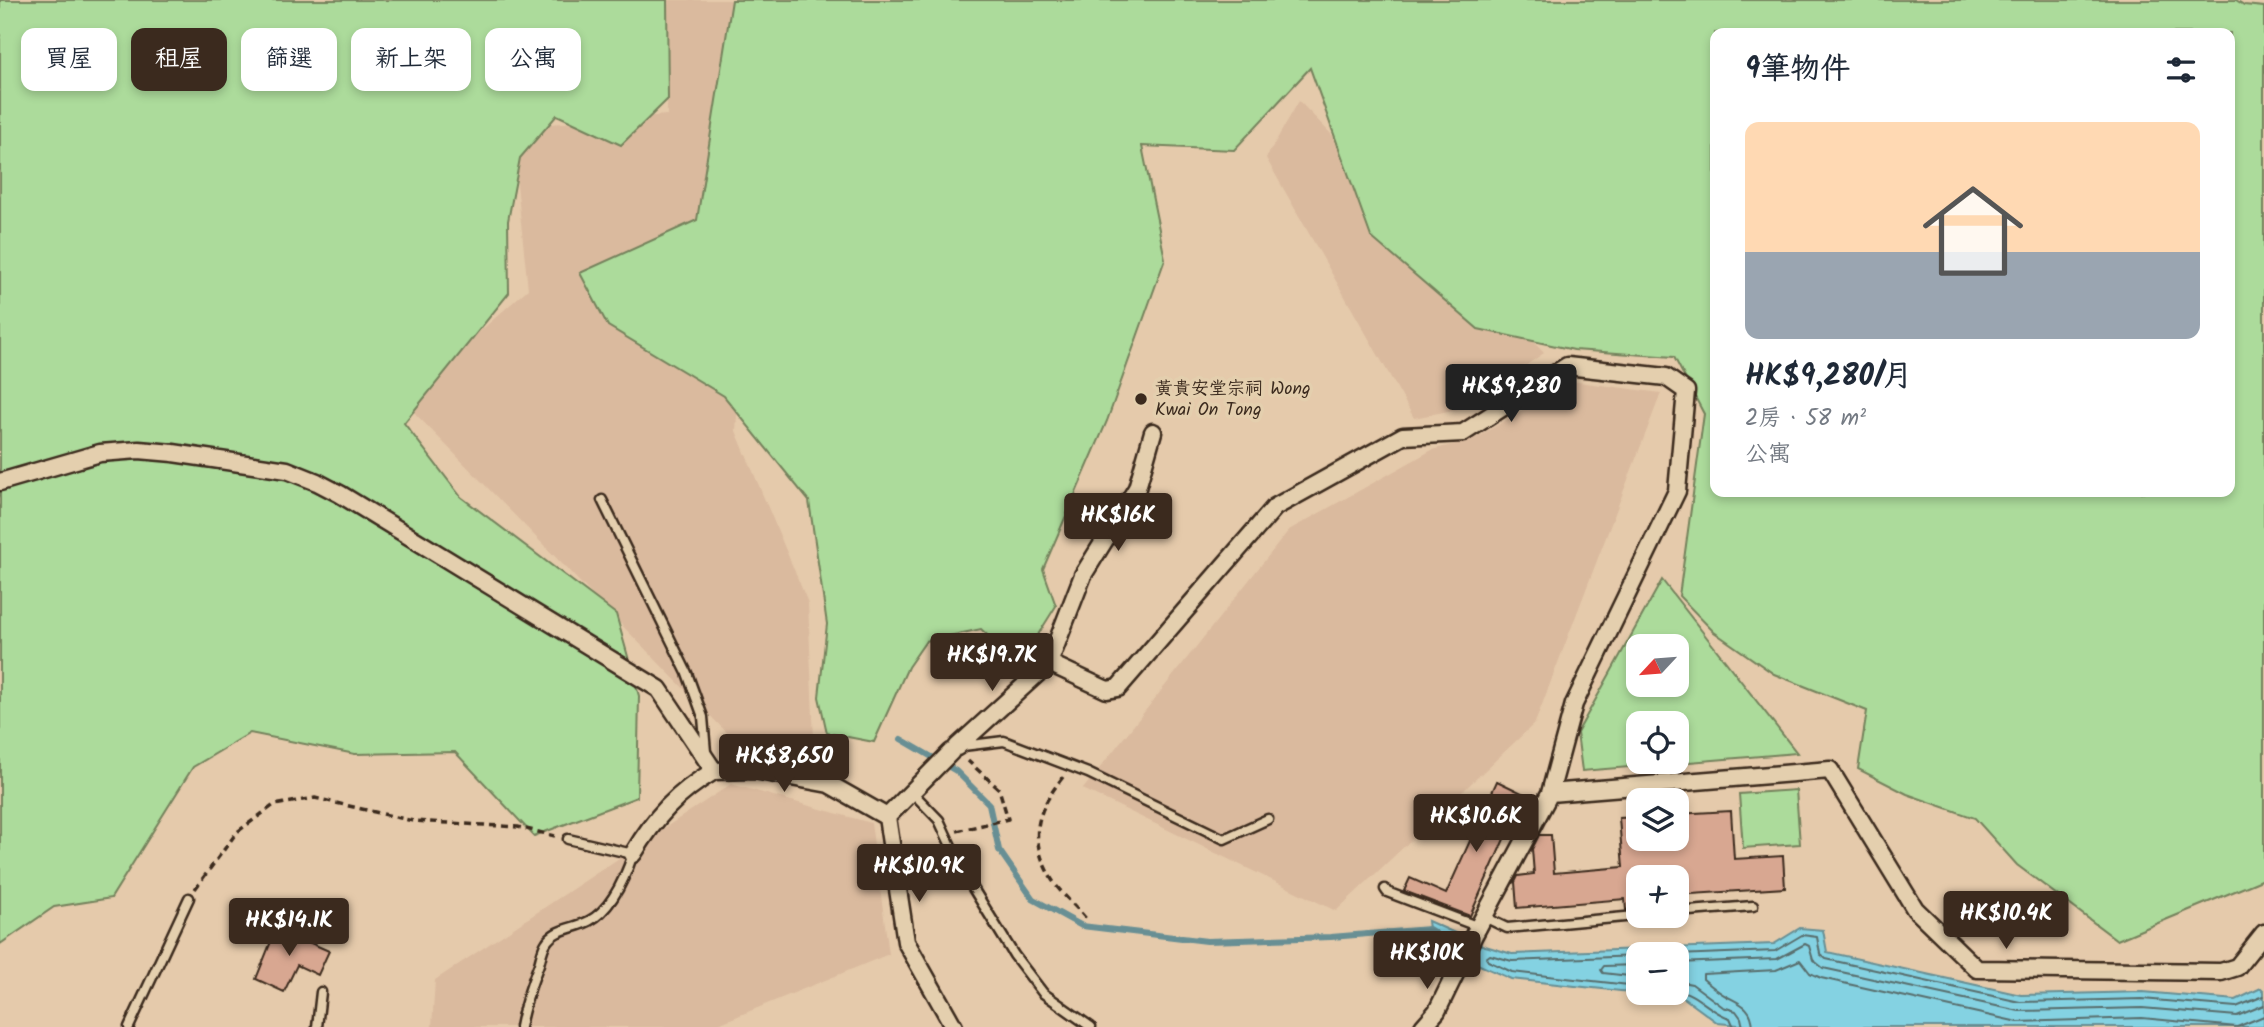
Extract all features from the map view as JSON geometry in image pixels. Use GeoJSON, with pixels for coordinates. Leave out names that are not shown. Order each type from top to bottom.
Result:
{"type":"FeatureCollection","features":[{"type":"Feature","properties":{"kind":"street"},"geometry":{"type":"LineString","coordinates":[[1049,663],[1107,690],[1118,688],[1275,507],[1403,436],[1463,433],[1567,366],[1667,377],[1686,391],[1677,491],[1574,705],[1550,793],[1437,1011],[1423,1027]]}},
{"type":"Feature","properties":{"kind":"street"},"geometry":{"type":"LineString","coordinates":[[887,817],[923,778],[1049,663],[1083,575],[1137,488],[1153,432]]}},
{"type":"Feature","properties":{"kind":"street"},"geometry":{"type":"LineString","coordinates":[[0,482],[92,455],[127,450],[173,453],[297,473],[340,494],[659,689],[710,764],[829,783],[887,817]]}},
{"type":"Feature","properties":{"kind":"street"},"geometry":{"type":"LineString","coordinates":[[633,854],[651,824],[710,764]]}},
{"type":"Feature","properties":{"kind":"street"},"geometry":{"type":"LineString","coordinates":[[1550,793],[1830,770],[1915,909],[1978,970],[2221,972],[2237,967],[2264,933]]}},
{"type":"Feature","properties":{"kind":"street"},"geometry":{"type":"LineString","coordinates":[[887,817],[906,942],[954,1027]]}},
{"type":"Feature","properties":{"kind":"lane"},"geometry":{"type":"LineString","coordinates":[[602,500],[687,673],[703,717],[710,764]]}},
{"type":"Feature","properties":{"kind":"lane"},"geometry":{"type":"LineString","coordinates":[[957,748],[1004,741],[1088,773],[1224,839],[1268,819]]}},
{"type":"Feature","properties":{"kind":"lane"},"geometry":{"type":"LineString","coordinates":[[911,791],[939,820],[963,872],[1014,955],[1043,993],[1091,1027]]}},
{"type":"Feature","properties":{"kind":"lane"},"geometry":{"type":"LineString","coordinates":[[520,1027],[524,1003],[546,943],[558,931],[574,929],[592,920],[607,906],[625,878],[633,854],[568,839]]}},
{"type":"Feature","properties":{"kind":"lane"},"geometry":{"type":"LineString","coordinates":[[1385,889],[1479,926],[1507,928],[1626,917]]}},
{"type":"Feature","properties":{"kind":"lane"},"geometry":{"type":"LineString","coordinates":[[130,1027],[189,898]]}},
{"type":"Feature","properties":{"kind":"lane"},"geometry":{"type":"LineString","coordinates":[[1689,911],[1754,905]]}},
{"type":"Feature","properties":{"kind":"lane"},"geometry":{"type":"LineString","coordinates":[[317,1027],[321,992]]}},
{"type":"Feature","properties":{"kind":"path"},"geometry":{"type":"LineString","coordinates":[[957,748],[965,759],[999,789],[1008,819],[970,828]]}},
{"type":"Feature","properties":{"kind":"path"},"geometry":{"type":"LineString","coordinates":[[1071,768],[1054,789],[1038,817],[1037,842],[1051,878],[1087,919]]}},
{"type":"Feature","properties":{"kind":"path"},"geometry":{"type":"LineString","coordinates":[[189,898],[237,832],[274,805],[315,798],[413,821],[518,827],[568,839]]}},
{"type":"Feature","properties":{"kind":"shaded area"},"geometry":{"type":"Polygon","coordinates":[[[668,0],[762,0],[736,431],[808,603],[814,740],[733,739],[402,400],[528,289],[511,127],[667,115],[668,0]]]}},
{"type":"Feature","properties":{"kind":"shaded area"},"geometry":{"type":"Polygon","coordinates":[[[1299,101],[1544,353],[1463,408],[1414,418],[1266,158],[1299,101]]]}},
{"type":"Feature","properties":{"kind":"shaded area"},"geometry":{"type":"Polygon","coordinates":[[[1571,381],[1661,393],[1535,723],[1336,911],[1083,789],[1289,530],[1432,450],[1474,439],[1571,381]]]}},
{"type":"Feature","properties":{"kind":"shaded area"},"geometry":{"type":"Polygon","coordinates":[[[731,784],[871,823],[889,954],[711,1027],[432,1027],[435,980],[731,784]]]}},
{"type":"Feature","properties":{"kind":"green space"},"geometry":{"type":"Polygon","coordinates":[[[0,0],[667,0],[668,99],[621,145],[557,115],[520,158],[508,221],[509,293],[404,423],[461,497],[616,614],[639,696],[637,797],[534,836],[455,752],[355,754],[250,733],[193,767],[111,898],[54,907],[0,944],[0,0]]]}},
{"type":"Feature","properties":{"kind":"green space"},"geometry":{"type":"Polygon","coordinates":[[[732,0],[2236,0],[2244,5],[2264,7],[2264,879],[2117,940],[2017,865],[1975,818],[1907,794],[1858,769],[1867,711],[1774,674],[1714,632],[1679,596],[1704,414],[1674,357],[1574,350],[1478,329],[1371,237],[1310,68],[1234,150],[1142,146],[1165,259],[1107,421],[1043,569],[1056,606],[1019,665],[981,629],[926,641],[908,667],[874,742],[827,733],[819,697],[827,624],[809,501],[724,396],[608,326],[580,273],[697,220],[732,0]]]}},
{"type":"Feature","properties":{"kind":"green space"},"geometry":{"type":"Polygon","coordinates":[[[1662,580],[1797,753],[1689,762],[1689,711],[1626,711],[1626,767],[1582,771],[1577,733],[1626,645],[1626,697],[1689,697],[1689,634],[1632,634],[1662,580]]]}},
{"type":"Feature","properties":{"kind":"green space"},"geometry":{"type":"Polygon","coordinates":[[[1796,790],[1800,844],[1743,848],[1739,794],[1796,790]]]}},
{"type":"Feature","properties":{"kind":"water"},"geometry":{"type":"Polygon","coordinates":[[[1428,921],[1482,945],[1512,954],[1626,950],[1626,992],[1511,979],[1457,955],[1427,937],[1428,921]]]}},
{"type":"Feature","properties":{"kind":"water"},"geometry":{"type":"Polygon","coordinates":[[[1800,928],[1823,930],[1827,952],[2021,995],[2143,992],[2236,1000],[2261,988],[2264,991],[2264,1027],[1759,1027],[1718,1023],[1689,1002],[1689,947],[1774,944],[1800,928]]]}},
{"type":"Feature","properties":{"kind":"building"},"geometry":{"type":"Polygon","coordinates":[[[1497,781],[1524,794],[1470,916],[1404,891],[1410,878],[1446,894],[1497,781]]]}},
{"type":"Feature","properties":{"kind":"building"},"geometry":{"type":"Polygon","coordinates":[[[1731,811],[1734,859],[1783,856],[1785,888],[1689,894],[1689,865],[1626,865],[1626,910],[1625,899],[1517,908],[1515,882],[1518,876],[1534,874],[1532,849],[1539,835],[1551,835],[1554,873],[1623,867],[1619,818],[1626,818],[1626,851],[1689,851],[1689,813],[1731,811]]]}},
{"type":"Feature","properties":{"kind":"building"},"geometry":{"type":"Polygon","coordinates":[[[278,924],[299,933],[297,937],[329,951],[318,975],[297,965],[284,992],[256,979],[278,924]]]}},
{"type":"Feature","properties":{"kind":"waterway"},"geometry":{"type":"LineString","coordinates":[[901,739],[956,771],[989,804],[999,850],[1033,899],[1082,926],[1207,941],[1331,937],[1429,929],[1435,933]]}},
{"type":"Feature","properties":{"kind":"place","name":"黃貴安堂宗祠 Wong Kwai On Tong"},"geometry":{"type":"Point","coordinates":[1141,399]}}]}
